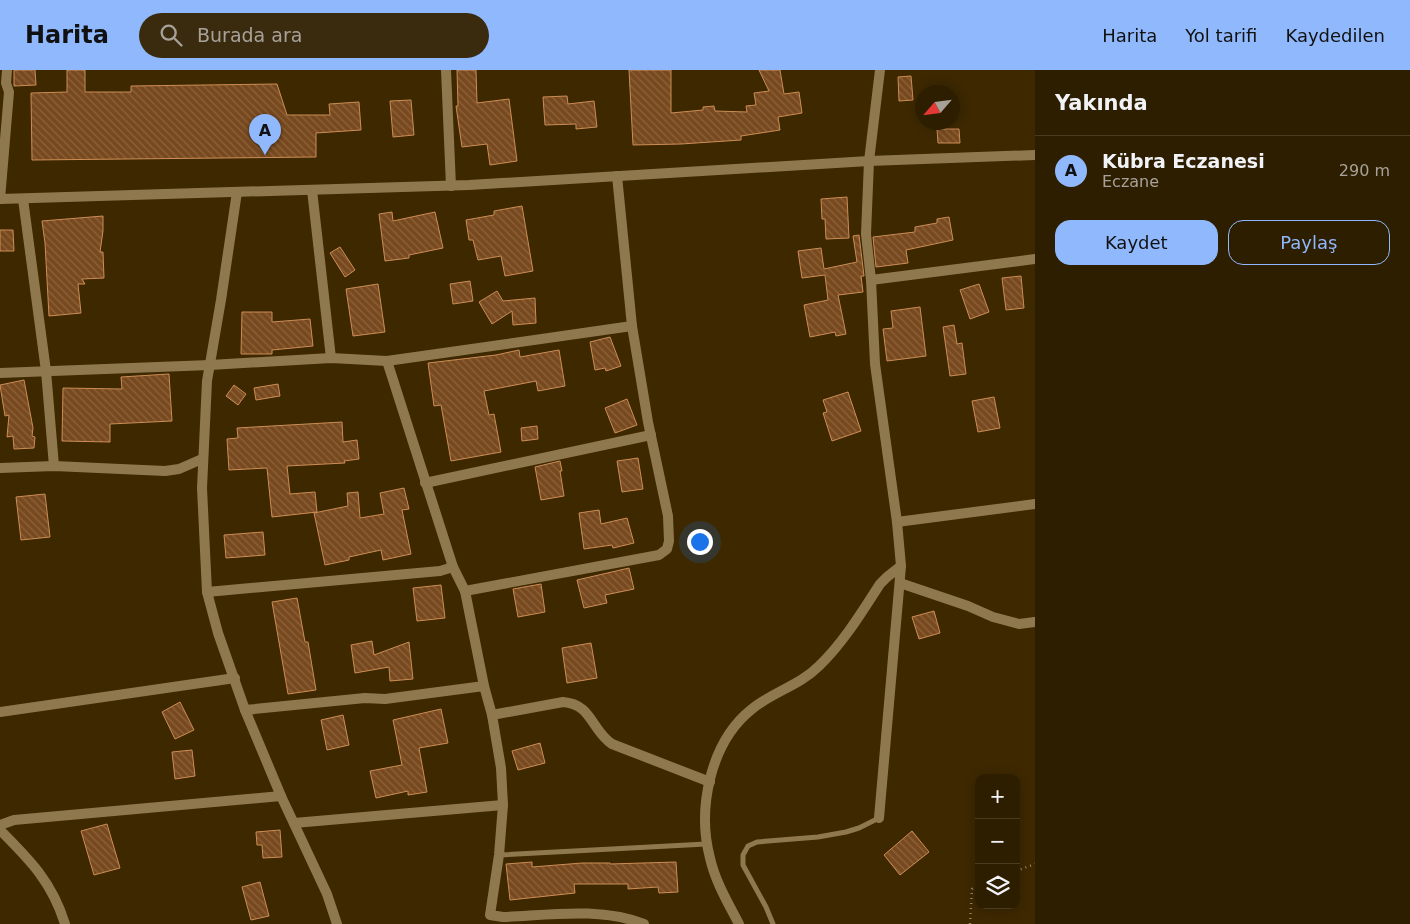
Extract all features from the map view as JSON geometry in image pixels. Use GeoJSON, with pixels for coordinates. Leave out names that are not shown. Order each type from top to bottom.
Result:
{"type":"FeatureCollection","features":[{"type":"Feature","properties":{"kind":"street"},"geometry":{"type":"LineString","coordinates":[[7,70],[6,83],[8,92],[0,200],[451,186],[869,161],[1035,155]]}},
{"type":"Feature","properties":{"kind":"street"},"geometry":{"type":"LineString","coordinates":[[446,70],[451,186]]}},
{"type":"Feature","properties":{"kind":"street"},"geometry":{"type":"LineString","coordinates":[[879,818],[901,566],[897,522],[875,364],[871,280],[866,234],[869,161],[880,70]]}},
{"type":"Feature","properties":{"kind":"street"},"geometry":{"type":"LineString","coordinates":[[465,591],[659,555],[667,549],[670,541],[668,516],[651,435],[632,326],[617,176]]}},
{"type":"Feature","properties":{"kind":"street"},"geometry":{"type":"LineString","coordinates":[[312,190],[331,358]]}},
{"type":"Feature","properties":{"kind":"street"},"geometry":{"type":"LineString","coordinates":[[237,192],[207,382],[202,488],[207,592],[218,633],[245,710],[281,796],[327,894],[337,924]]}},
{"type":"Feature","properties":{"kind":"street"},"geometry":{"type":"LineString","coordinates":[[23,199],[46,371],[54,466]]}},
{"type":"Feature","properties":{"kind":"street"},"geometry":{"type":"LineString","coordinates":[[871,280],[1035,261]]}},
{"type":"Feature","properties":{"kind":"street"},"geometry":{"type":"LineString","coordinates":[[0,373],[210,365],[331,358],[388,361],[632,326]]}},
{"type":"Feature","properties":{"kind":"street"},"geometry":{"type":"LineString","coordinates":[[388,361],[453,568],[465,591],[484,686],[492,715],[501,768],[503,805],[499,855],[489,919],[503,917],[584,919],[605,914],[644,924]]}},
{"type":"Feature","properties":{"kind":"street"},"geometry":{"type":"LineString","coordinates":[[425,483],[651,435]]}},
{"type":"Feature","properties":{"kind":"street"},"geometry":{"type":"LineString","coordinates":[[0,468],[54,466],[165,471],[179,469],[202,459],[204,466]]}},
{"type":"Feature","properties":{"kind":"street"},"geometry":{"type":"LineString","coordinates":[[897,522],[1035,504]]}},
{"type":"Feature","properties":{"kind":"street"},"geometry":{"type":"LineString","coordinates":[[739,924],[710,861],[706,844],[705,826],[710,782],[715,762],[725,742],[738,723],[752,709],[806,677],[818,667],[830,655],[880,584],[887,576],[901,566]]}},
{"type":"Feature","properties":{"kind":"street"},"geometry":{"type":"LineString","coordinates":[[207,592],[440,571],[453,568]]}},
{"type":"Feature","properties":{"kind":"street"},"geometry":{"type":"LineString","coordinates":[[900,583],[968,606],[993,617],[1019,624],[1035,622]]}},
{"type":"Feature","properties":{"kind":"street"},"geometry":{"type":"LineString","coordinates":[[0,712],[235,678]]}},
{"type":"Feature","properties":{"kind":"street"},"geometry":{"type":"LineString","coordinates":[[245,710],[365,698],[385,699],[484,686]]}},
{"type":"Feature","properties":{"kind":"street"},"geometry":{"type":"LineString","coordinates":[[492,715],[563,702],[574,704],[585,710],[603,736],[612,744],[710,782]]}},
{"type":"Feature","properties":{"kind":"street"},"geometry":{"type":"LineString","coordinates":[[0,825],[14,820],[281,796]]}},
{"type":"Feature","properties":{"kind":"street"},"geometry":{"type":"LineString","coordinates":[[294,823],[503,805]]}},
{"type":"Feature","properties":{"kind":"street"},"geometry":{"type":"LineString","coordinates":[[0,830],[35,866],[45,880],[55,898],[65,924]]}},
{"type":"Feature","properties":{"kind":"lane"},"geometry":{"type":"LineString","coordinates":[[773,924],[743,865],[743,855],[748,846],[757,842],[818,837],[841,833],[859,828],[879,818]]}},
{"type":"Feature","properties":{"kind":"lane"},"geometry":{"type":"LineString","coordinates":[[499,855],[706,844]]}},
{"type":"Feature","properties":{"kind":"path"},"geometry":{"type":"LineString","coordinates":[[1020,870],[1035,864]]}},
{"type":"Feature","properties":{"kind":"path"},"geometry":{"type":"LineString","coordinates":[[970,924],[972,889],[975,888]]}},
{"type":"Feature","properties":{"kind":"building"},"geometry":{"type":"Polygon","coordinates":[[[14,70],[35,70],[36,85],[14,86],[14,70]]]}},
{"type":"Feature","properties":{"kind":"building"},"geometry":{"type":"Polygon","coordinates":[[[67,70],[85,70],[85,92],[131,92],[131,86],[277,84],[287,115],[330,115],[329,104],[359,102],[361,130],[316,133],[316,157],[32,160],[31,93],[67,92],[67,70]]]}},
{"type":"Feature","properties":{"kind":"building"},"geometry":{"type":"Polygon","coordinates":[[[457,70],[476,70],[477,103],[509,99],[517,161],[490,165],[487,144],[462,147],[456,106],[458,106],[457,70]]]}},
{"type":"Feature","properties":{"kind":"building"},"geometry":{"type":"Polygon","coordinates":[[[629,70],[671,70],[671,113],[703,110],[703,107],[714,106],[715,111],[747,112],[746,106],[756,105],[754,93],[769,91],[759,70],[780,70],[784,94],[799,92],[802,113],[778,117],[780,130],[741,136],[741,140],[633,145],[629,70]]]}},
{"type":"Feature","properties":{"kind":"building"},"geometry":{"type":"Polygon","coordinates":[[[911,76],[913,100],[899,101],[898,77],[911,76]]]}},
{"type":"Feature","properties":{"kind":"building"},"geometry":{"type":"Polygon","coordinates":[[[567,96],[568,104],[594,101],[597,127],[576,129],[576,124],[545,125],[543,97],[567,96]]]}},
{"type":"Feature","properties":{"kind":"building"},"geometry":{"type":"Polygon","coordinates":[[[411,100],[414,135],[393,137],[390,101],[411,100]]]}},
{"type":"Feature","properties":{"kind":"building"},"geometry":{"type":"Polygon","coordinates":[[[937,130],[959,130],[960,143],[938,143],[937,130]]]}},
{"type":"Feature","properties":{"kind":"building"},"geometry":{"type":"Polygon","coordinates":[[[847,197],[849,238],[826,239],[821,199],[847,197]]]}},
{"type":"Feature","properties":{"kind":"building"},"geometry":{"type":"Polygon","coordinates":[[[522,206],[533,271],[505,276],[501,256],[478,260],[473,240],[469,240],[466,220],[494,215],[494,211],[522,206]]]}},
{"type":"Feature","properties":{"kind":"building"},"geometry":{"type":"Polygon","coordinates":[[[392,212],[393,221],[435,212],[443,248],[409,255],[409,258],[385,261],[379,214],[392,212]]]}},
{"type":"Feature","properties":{"kind":"building"},"geometry":{"type":"Polygon","coordinates":[[[103,216],[100,252],[103,252],[104,278],[82,279],[85,284],[78,284],[81,313],[49,316],[42,221],[103,216]]]}},
{"type":"Feature","properties":{"kind":"building"},"geometry":{"type":"Polygon","coordinates":[[[949,217],[953,240],[906,250],[908,263],[876,267],[873,237],[915,232],[915,227],[937,223],[937,219],[949,217]]]}},
{"type":"Feature","properties":{"kind":"building"},"geometry":{"type":"Polygon","coordinates":[[[0,230],[13,230],[14,251],[0,251],[0,230]]]}},
{"type":"Feature","properties":{"kind":"building"},"geometry":{"type":"Polygon","coordinates":[[[859,235],[864,276],[861,276],[863,292],[838,295],[846,334],[836,336],[835,332],[810,337],[804,305],[828,300],[825,275],[802,278],[798,251],[821,248],[824,269],[857,262],[853,236],[859,235]]]}},
{"type":"Feature","properties":{"kind":"building"},"geometry":{"type":"Polygon","coordinates":[[[340,247],[355,270],[345,277],[330,253],[340,247]]]}},
{"type":"Feature","properties":{"kind":"building"},"geometry":{"type":"Polygon","coordinates":[[[1021,276],[1024,308],[1006,310],[1002,278],[1021,276]]]}},
{"type":"Feature","properties":{"kind":"building"},"geometry":{"type":"Polygon","coordinates":[[[470,281],[473,301],[453,304],[450,284],[470,281]]]}},
{"type":"Feature","properties":{"kind":"building"},"geometry":{"type":"Polygon","coordinates":[[[378,284],[385,332],[353,336],[346,289],[378,284]]]}},
{"type":"Feature","properties":{"kind":"building"},"geometry":{"type":"Polygon","coordinates":[[[979,284],[989,312],[970,319],[960,290],[979,284]]]}},
{"type":"Feature","properties":{"kind":"building"},"geometry":{"type":"Polygon","coordinates":[[[497,291],[503,301],[535,298],[536,323],[513,325],[512,311],[492,324],[479,302],[497,291]]]}},
{"type":"Feature","properties":{"kind":"building"},"geometry":{"type":"Polygon","coordinates":[[[920,307],[926,356],[887,361],[883,329],[893,328],[891,311],[920,307]]]}},
{"type":"Feature","properties":{"kind":"building"},"geometry":{"type":"Polygon","coordinates":[[[242,312],[272,312],[272,322],[310,319],[313,346],[272,350],[272,354],[241,354],[242,312]]]}},
{"type":"Feature","properties":{"kind":"building"},"geometry":{"type":"Polygon","coordinates":[[[954,325],[957,344],[962,343],[966,374],[950,376],[943,327],[954,325]]]}},
{"type":"Feature","properties":{"kind":"building"},"geometry":{"type":"Polygon","coordinates":[[[610,337],[621,366],[606,371],[605,368],[595,370],[590,342],[610,337]]]}},
{"type":"Feature","properties":{"kind":"building"},"geometry":{"type":"Polygon","coordinates":[[[519,350],[520,357],[559,350],[565,386],[538,391],[536,381],[484,391],[489,415],[494,414],[501,452],[451,461],[441,405],[434,406],[428,363],[496,355],[519,350]]]}},
{"type":"Feature","properties":{"kind":"building"},"geometry":{"type":"Polygon","coordinates":[[[169,374],[172,421],[110,424],[110,442],[62,441],[63,388],[122,389],[121,377],[169,374]]]}},
{"type":"Feature","properties":{"kind":"building"},"geometry":{"type":"Polygon","coordinates":[[[24,380],[33,428],[32,436],[35,437],[34,448],[14,449],[13,436],[7,437],[9,415],[5,416],[0,385],[24,380]]]}},
{"type":"Feature","properties":{"kind":"building"},"geometry":{"type":"Polygon","coordinates":[[[278,384],[280,396],[256,400],[254,388],[278,384]]]}},
{"type":"Feature","properties":{"kind":"building"},"geometry":{"type":"Polygon","coordinates":[[[234,385],[246,394],[238,405],[226,396],[234,385]]]}},
{"type":"Feature","properties":{"kind":"building"},"geometry":{"type":"Polygon","coordinates":[[[848,392],[861,431],[832,441],[823,413],[827,412],[823,400],[848,392]]]}},
{"type":"Feature","properties":{"kind":"building"},"geometry":{"type":"Polygon","coordinates":[[[994,397],[1000,428],[978,432],[972,401],[994,397]]]}},
{"type":"Feature","properties":{"kind":"building"},"geometry":{"type":"Polygon","coordinates":[[[627,399],[637,425],[615,433],[605,408],[627,399]]]}},
{"type":"Feature","properties":{"kind":"building"},"geometry":{"type":"Polygon","coordinates":[[[342,422],[343,442],[357,440],[359,459],[344,461],[345,463],[287,466],[290,494],[315,492],[317,512],[272,517],[267,468],[229,470],[227,439],[238,438],[237,428],[342,422]]]}},
{"type":"Feature","properties":{"kind":"building"},"geometry":{"type":"Polygon","coordinates":[[[537,426],[538,439],[522,441],[521,428],[537,426]]]}},
{"type":"Feature","properties":{"kind":"building"},"geometry":{"type":"Polygon","coordinates":[[[638,458],[643,489],[622,492],[617,461],[638,458]]]}},
{"type":"Feature","properties":{"kind":"building"},"geometry":{"type":"Polygon","coordinates":[[[560,461],[564,496],[541,500],[535,467],[560,461]]]}},
{"type":"Feature","properties":{"kind":"building"},"geometry":{"type":"Polygon","coordinates":[[[404,488],[409,509],[402,510],[411,554],[383,560],[381,550],[349,557],[349,560],[325,565],[314,513],[348,506],[347,493],[358,492],[360,518],[384,514],[380,493],[404,488]]]}},
{"type":"Feature","properties":{"kind":"building"},"geometry":{"type":"Polygon","coordinates":[[[45,494],[50,537],[21,540],[16,497],[45,494]]]}},
{"type":"Feature","properties":{"kind":"building"},"geometry":{"type":"Polygon","coordinates":[[[599,510],[601,524],[627,518],[634,543],[613,548],[612,545],[584,549],[579,513],[599,510]]]}},
{"type":"Feature","properties":{"kind":"building"},"geometry":{"type":"Polygon","coordinates":[[[263,532],[265,555],[226,558],[224,535],[263,532]]]}},
{"type":"Feature","properties":{"kind":"building"},"geometry":{"type":"Polygon","coordinates":[[[629,568],[634,589],[605,595],[607,603],[584,608],[577,580],[629,568]]]}},
{"type":"Feature","properties":{"kind":"building"},"geometry":{"type":"Polygon","coordinates":[[[541,584],[545,612],[518,617],[513,589],[541,584]]]}},
{"type":"Feature","properties":{"kind":"building"},"geometry":{"type":"Polygon","coordinates":[[[441,585],[445,618],[417,621],[413,588],[441,585]]]}},
{"type":"Feature","properties":{"kind":"building"},"geometry":{"type":"Polygon","coordinates":[[[297,598],[305,642],[308,642],[316,690],[288,694],[272,602],[297,598]]]}},
{"type":"Feature","properties":{"kind":"building"},"geometry":{"type":"Polygon","coordinates":[[[934,611],[940,633],[919,639],[912,617],[934,611]]]}},
{"type":"Feature","properties":{"kind":"building"},"geometry":{"type":"Polygon","coordinates":[[[372,641],[374,655],[409,642],[413,679],[390,681],[389,667],[355,673],[351,645],[372,641]]]}},
{"type":"Feature","properties":{"kind":"building"},"geometry":{"type":"Polygon","coordinates":[[[591,643],[597,678],[567,683],[562,648],[591,643]]]}},
{"type":"Feature","properties":{"kind":"building"},"geometry":{"type":"Polygon","coordinates":[[[180,702],[194,730],[175,739],[162,712],[180,702]]]}},
{"type":"Feature","properties":{"kind":"building"},"geometry":{"type":"Polygon","coordinates":[[[441,709],[448,743],[419,748],[427,792],[408,795],[408,791],[376,798],[370,771],[402,765],[393,720],[441,709]]]}},
{"type":"Feature","properties":{"kind":"building"},"geometry":{"type":"Polygon","coordinates":[[[343,715],[349,745],[327,750],[321,720],[343,715]]]}},
{"type":"Feature","properties":{"kind":"building"},"geometry":{"type":"Polygon","coordinates":[[[540,743],[545,763],[518,770],[512,751],[540,743]]]}},
{"type":"Feature","properties":{"kind":"building"},"geometry":{"type":"Polygon","coordinates":[[[192,750],[195,776],[175,779],[172,752],[192,750]]]}},
{"type":"Feature","properties":{"kind":"building"},"geometry":{"type":"Polygon","coordinates":[[[107,824],[120,868],[94,875],[81,831],[107,824]]]}},
{"type":"Feature","properties":{"kind":"building"},"geometry":{"type":"Polygon","coordinates":[[[280,830],[282,857],[263,858],[262,845],[257,845],[256,832],[280,830]]]}},
{"type":"Feature","properties":{"kind":"building"},"geometry":{"type":"Polygon","coordinates":[[[912,831],[929,852],[900,875],[884,855],[912,831]]]}},
{"type":"Feature","properties":{"kind":"building"},"geometry":{"type":"Polygon","coordinates":[[[532,862],[532,867],[582,863],[676,862],[678,892],[659,893],[658,887],[628,889],[628,884],[574,884],[575,893],[510,900],[506,864],[532,862]]]}},
{"type":"Feature","properties":{"kind":"building"},"geometry":{"type":"Polygon","coordinates":[[[260,882],[269,916],[251,920],[242,887],[260,882]]]}},
{"type":"Feature","properties":{"kind":"place","name":"Kübra Eczanesi"},"geometry":{"type":"Point","coordinates":[265,155]}}]}
